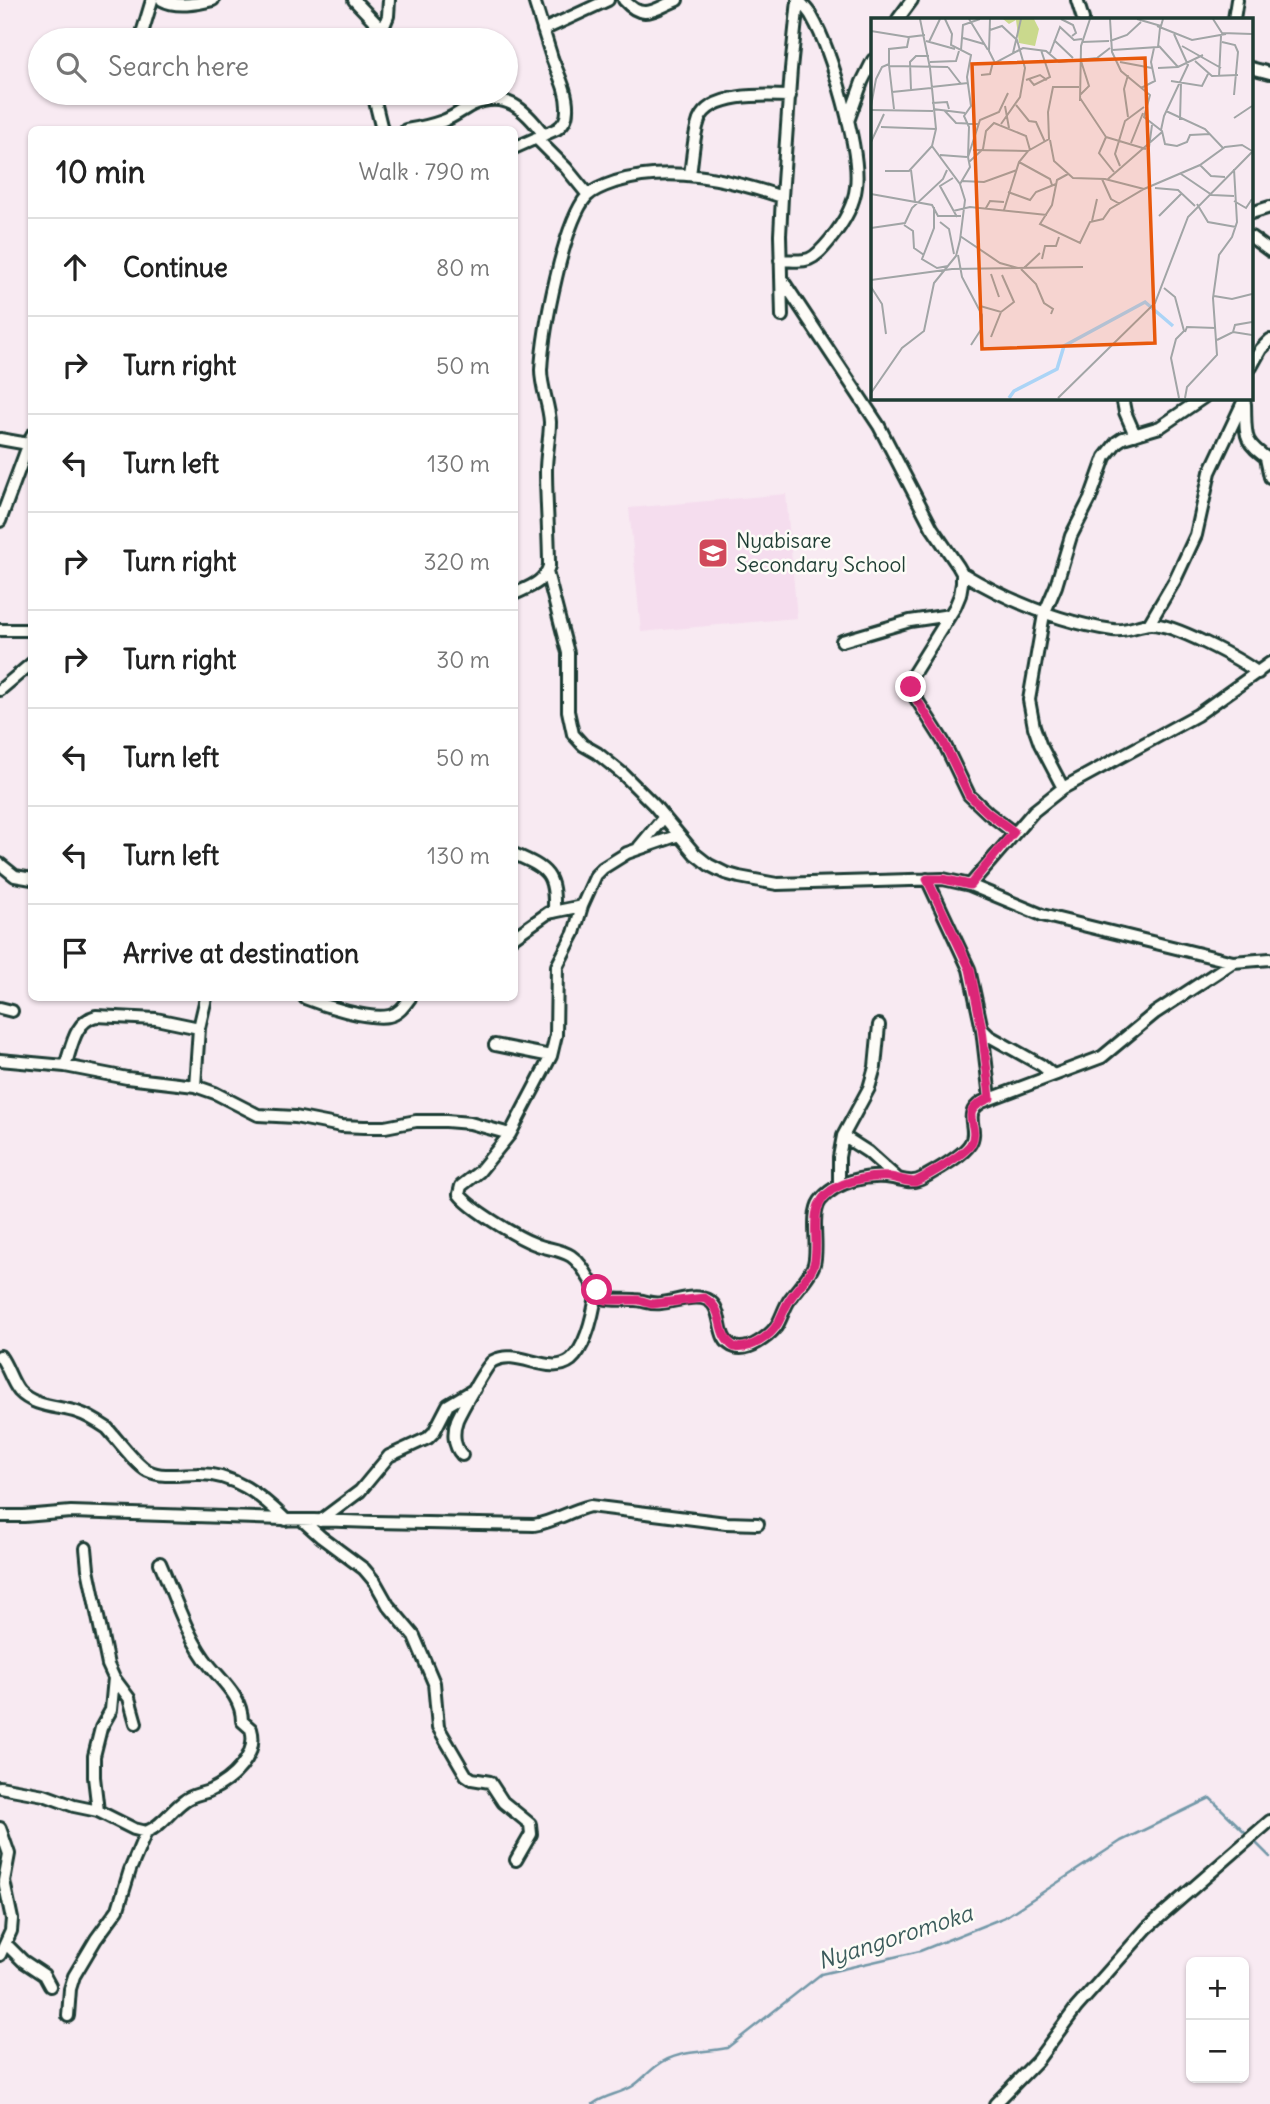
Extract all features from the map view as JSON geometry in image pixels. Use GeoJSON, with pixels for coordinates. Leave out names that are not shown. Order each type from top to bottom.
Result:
{"type":"FeatureCollection","features":[{"type":"Feature","properties":{"kind":"street"},"geometry":{"type":"LineString","coordinates":[[144,28],[152,0]]}},
{"type":"Feature","properties":{"kind":"street"},"geometry":{"type":"LineString","coordinates":[[162,0],[168,4],[213,0]]}},
{"type":"Feature","properties":{"kind":"street"},"geometry":{"type":"LineString","coordinates":[[354,0],[377,28]]}},
{"type":"Feature","properties":{"kind":"street"},"geometry":{"type":"LineString","coordinates":[[386,28],[389,0]]}},
{"type":"Feature","properties":{"kind":"street"},"geometry":{"type":"LineString","coordinates":[[518,146],[563,124],[568,107],[534,0]]}},
{"type":"Feature","properties":{"kind":"street"},"geometry":{"type":"LineString","coordinates":[[543,30],[608,0]]}},
{"type":"Feature","properties":{"kind":"street"},"geometry":{"type":"LineString","coordinates":[[624,0],[634,11],[640,12],[650,11],[677,0]]}},
{"type":"Feature","properties":{"kind":"street"},"geometry":{"type":"LineString","coordinates":[[782,316],[782,197],[799,0]]}},
{"type":"Feature","properties":{"kind":"street"},"geometry":{"type":"LineString","coordinates":[[780,260],[808,261],[818,254],[835,234],[856,191],[857,172],[848,121],[821,38],[812,17],[799,0]]}},
{"type":"Feature","properties":{"kind":"street"},"geometry":{"type":"LineString","coordinates":[[899,18],[912,0]]}},
{"type":"Feature","properties":{"kind":"street"},"geometry":{"type":"LineString","coordinates":[[1077,0],[1083,18]]}},
{"type":"Feature","properties":{"kind":"street"},"geometry":{"type":"LineString","coordinates":[[1234,18],[1237,0]]}},
{"type":"Feature","properties":{"kind":"street"},"geometry":{"type":"LineString","coordinates":[[848,121],[871,64]]}},
{"type":"Feature","properties":{"kind":"street"},"geometry":{"type":"LineString","coordinates":[[1252,68],[1270,73]]}},
{"type":"Feature","properties":{"kind":"street"},"geometry":{"type":"LineString","coordinates":[[690,174],[699,119],[704,112],[742,96],[789,96]]}},
{"type":"Feature","properties":{"kind":"street"},"geometry":{"type":"LineString","coordinates":[[376,105],[381,126]]}},
{"type":"Feature","properties":{"kind":"street"},"geometry":{"type":"LineString","coordinates":[[422,126],[445,121],[475,105]]}},
{"type":"Feature","properties":{"kind":"street"},"geometry":{"type":"LineString","coordinates":[[511,105],[525,113],[540,137],[588,195]]}},
{"type":"Feature","properties":{"kind":"street"},"geometry":{"type":"LineString","coordinates":[[518,592],[541,580],[549,566],[546,454],[550,423],[541,371],[545,333],[560,263],[578,212],[588,195],[604,185],[625,179],[690,174],[726,180],[782,197]]}},
{"type":"Feature","properties":{"kind":"street"},"geometry":{"type":"LineString","coordinates":[[1252,213],[1270,207]]}},
{"type":"Feature","properties":{"kind":"street"},"geometry":{"type":"LineString","coordinates":[[1252,238],[1270,251]]}},
{"type":"Feature","properties":{"kind":"street"},"geometry":{"type":"LineString","coordinates":[[781,278],[879,426],[926,517],[962,573],[1000,596],[1044,614],[1116,631],[1149,624],[1171,629],[1221,650],[1246,663],[1258,673]]}},
{"type":"Feature","properties":{"kind":"street"},"geometry":{"type":"LineString","coordinates":[[1252,362],[1270,340]]}},
{"type":"Feature","properties":{"kind":"street"},"geometry":{"type":"LineString","coordinates":[[1122,399],[1135,435]]}},
{"type":"Feature","properties":{"kind":"street"},"geometry":{"type":"LineString","coordinates":[[1063,788],[1040,744],[1029,700],[1044,614],[1056,586],[1071,536],[1090,499],[1105,457],[1119,440],[1169,422],[1201,399]]}},
{"type":"Feature","properties":{"kind":"street"},"geometry":{"type":"LineString","coordinates":[[1245,399],[1248,442],[1255,451],[1268,459],[1270,477]]}},
{"type":"Feature","properties":{"kind":"street"},"geometry":{"type":"LineString","coordinates":[[1149,624],[1175,580],[1196,535],[1210,472],[1245,399]]}},
{"type":"Feature","properties":{"kind":"street"},"geometry":{"type":"LineString","coordinates":[[0,439],[28,439]]}},
{"type":"Feature","properties":{"kind":"street"},"geometry":{"type":"LineString","coordinates":[[0,521],[28,444]]}},
{"type":"Feature","properties":{"kind":"street"},"geometry":{"type":"LineString","coordinates":[[547,572],[568,653],[568,710],[573,734],[583,745],[623,774],[695,854],[709,865],[725,873],[758,881],[790,884],[943,879],[970,885],[1042,915],[1233,962],[1270,959]]}},
{"type":"Feature","properties":{"kind":"street"},"geometry":{"type":"LineString","coordinates":[[962,573],[960,595],[912,676],[911,687],[943,741],[969,795],[1014,832]]}},
{"type":"Feature","properties":{"kind":"street"},"geometry":{"type":"LineString","coordinates":[[842,641],[911,621],[950,615]]}},
{"type":"Feature","properties":{"kind":"street"},"geometry":{"type":"LineString","coordinates":[[0,629],[28,630]]}},
{"type":"Feature","properties":{"kind":"street"},"geometry":{"type":"LineString","coordinates":[[970,885],[1034,811],[1063,788],[1197,715],[1270,663]]}},
{"type":"Feature","properties":{"kind":"street"},"geometry":{"type":"LineString","coordinates":[[0,690],[28,666]]}},
{"type":"Feature","properties":{"kind":"street"},"geometry":{"type":"LineString","coordinates":[[639,847],[664,817]]}},
{"type":"Feature","properties":{"kind":"street"},"geometry":{"type":"LineString","coordinates":[[678,835],[639,847],[599,871],[582,906],[574,933],[557,966],[556,1035],[551,1056],[510,1134],[479,1172],[461,1186],[459,1194],[466,1202],[534,1244],[570,1255],[586,1272],[600,1296],[607,1300],[639,1300],[652,1304],[704,1298],[715,1305],[723,1336],[730,1345],[738,1348],[751,1346],[777,1325],[789,1300],[811,1270],[815,1251],[817,1207],[825,1196],[839,1186],[856,1180],[891,1177],[915,1182],[964,1152],[973,1138],[972,1111],[977,1105],[1102,1056],[1155,1013],[1233,962]]}},
{"type":"Feature","properties":{"kind":"street"},"geometry":{"type":"LineString","coordinates":[[518,856],[530,860],[548,874],[555,888],[554,912]]}},
{"type":"Feature","properties":{"kind":"street"},"geometry":{"type":"LineString","coordinates":[[0,864],[15,876],[28,878]]}},
{"type":"Feature","properties":{"kind":"street"},"geometry":{"type":"LineString","coordinates":[[927,879],[970,969],[982,1029],[990,1098]]}},
{"type":"Feature","properties":{"kind":"street"},"geometry":{"type":"LineString","coordinates":[[518,934],[543,916],[582,906]]}},
{"type":"Feature","properties":{"kind":"street"},"geometry":{"type":"LineString","coordinates":[[195,1086],[199,1028],[205,1001]]}},
{"type":"Feature","properties":{"kind":"street"},"geometry":{"type":"LineString","coordinates":[[314,1001],[349,1011],[390,1016],[400,1011],[408,1001]]}},
{"type":"Feature","properties":{"kind":"street"},"geometry":{"type":"LineString","coordinates":[[0,1008],[12,1011]]}},
{"type":"Feature","properties":{"kind":"street"},"geometry":{"type":"LineString","coordinates":[[65,1066],[79,1027],[90,1018],[103,1015],[144,1018],[199,1028]]}},
{"type":"Feature","properties":{"kind":"street"},"geometry":{"type":"LineString","coordinates":[[839,1186],[843,1136],[869,1088],[875,1067],[879,1025]]}},
{"type":"Feature","properties":{"kind":"street"},"geometry":{"type":"LineString","coordinates":[[982,1029],[989,1036],[1052,1074]]}},
{"type":"Feature","properties":{"kind":"street"},"geometry":{"type":"LineString","coordinates":[[495,1045],[551,1056]]}},
{"type":"Feature","properties":{"kind":"street"},"geometry":{"type":"LineString","coordinates":[[0,1060],[65,1066],[127,1078],[195,1086],[258,1115],[295,1117],[341,1126],[364,1127],[385,1127],[416,1121],[446,1121],[510,1134]]}},
{"type":"Feature","properties":{"kind":"street"},"geometry":{"type":"LineString","coordinates":[[843,1136],[869,1152],[898,1179]]}},
{"type":"Feature","properties":{"kind":"street"},"geometry":{"type":"LineString","coordinates":[[462,1455],[455,1442],[456,1424],[489,1363],[502,1358],[556,1365],[571,1359],[587,1332],[597,1290]]}},
{"type":"Feature","properties":{"kind":"street"},"geometry":{"type":"LineString","coordinates":[[0,1356],[18,1390],[50,1407],[81,1413],[100,1423],[139,1465],[150,1472],[163,1475],[201,1474],[224,1478],[247,1487],[267,1501],[286,1520]]}},
{"type":"Feature","properties":{"kind":"street"},"geometry":{"type":"LineString","coordinates":[[320,1521],[360,1490],[389,1456],[434,1433],[448,1405],[475,1388]]}},
{"type":"Feature","properties":{"kind":"street"},"geometry":{"type":"LineString","coordinates":[[0,1516],[85,1512],[320,1521],[534,1525],[559,1519],[579,1508],[590,1506],[726,1523],[758,1524]]}},
{"type":"Feature","properties":{"kind":"street"},"geometry":{"type":"LineString","coordinates":[[302,1520],[364,1569],[388,1605],[414,1636],[433,1677],[438,1729],[466,1775],[475,1780],[490,1782],[503,1802],[532,1827],[531,1834],[516,1860]]}},
{"type":"Feature","properties":{"kind":"street"},"geometry":{"type":"LineString","coordinates":[[86,1548],[105,1654],[114,1678],[129,1698],[136,1723]]}},
{"type":"Feature","properties":{"kind":"street"},"geometry":{"type":"LineString","coordinates":[[68,2016],[74,1976],[118,1909],[146,1832],[162,1823],[186,1799],[208,1791],[229,1778],[246,1761],[253,1744],[251,1729],[242,1721],[236,1698],[201,1654],[160,1563]]}},
{"type":"Feature","properties":{"kind":"street"},"geometry":{"type":"LineString","coordinates":[[98,1811],[94,1756],[101,1728],[111,1710],[114,1678]]}},
{"type":"Feature","properties":{"kind":"street"},"geometry":{"type":"LineString","coordinates":[[0,1787],[44,1795],[98,1811],[146,1832]]}},
{"type":"Feature","properties":{"kind":"street"},"geometry":{"type":"LineString","coordinates":[[995,2104],[1037,2061],[1076,2008],[1147,1928],[1270,1821]]}},
{"type":"Feature","properties":{"kind":"street"},"geometry":{"type":"LineString","coordinates":[[0,1828],[9,1854],[4,1881],[12,1919],[11,1931],[0,1955]]}},
{"type":"Feature","properties":{"kind":"street"},"geometry":{"type":"LineString","coordinates":[[6,1944],[23,1961],[41,1972],[50,1986]]}},
{"type":"Feature","properties":{"kind":"shaded area","name":"Nyabisare Secondary School"},"geometry":{"type":"Polygon","coordinates":[[[786,494],[797,618],[641,632],[629,508],[786,494]]]}},
{"type":"Feature","properties":{"kind":"waterway","name":"Nyangoromoka"},"geometry":{"type":"LineString","coordinates":[[593,2104],[633,2086],[666,2060],[727,2048],[821,1974],[920,1951],[1005,1917],[1121,1841],[1210,1798],[1248,1835]]}},
{"type":"Feature","properties":{"kind":"waterway","name":"Nyangoromoka"},"geometry":{"type":"LineString","coordinates":[[1253,1840],[1270,1857]]}},
{"type":"Feature","properties":{"kind":"place","name":"Nyabisare Secondary School"},"geometry":{"type":"Point","coordinates":[713,553]}},
{"type":"Feature","properties":{"kind":"route"},"geometry":{"type":"LineString","coordinates":[[597,1290],[600,1296],[607,1300],[639,1300],[652,1304],[704,1298],[715,1305],[721,1331],[730,1345],[747,1347],[760,1341],[777,1325],[789,1300],[814,1265],[817,1207],[825,1196],[839,1186],[856,1180],[891,1177],[915,1182],[964,1152],[971,1143],[972,1111],[990,1098],[982,1029],[970,969],[927,879],[943,879],[970,885],[1014,832],[969,795],[943,741],[911,687]]}}]}
